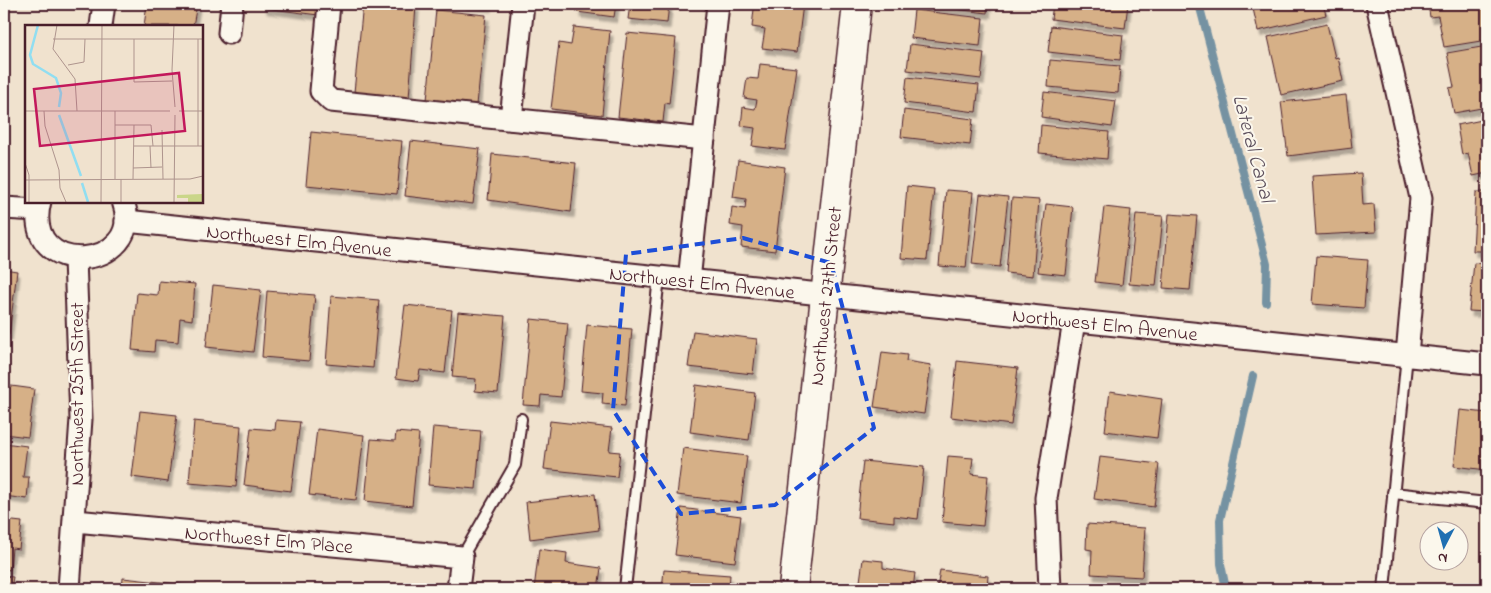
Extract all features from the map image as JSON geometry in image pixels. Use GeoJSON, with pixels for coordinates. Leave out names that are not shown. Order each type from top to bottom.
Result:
{"type":"FeatureCollection","features":[{"type":"Feature","properties":{"kind":"street"},"geometry":{"type":"LineString","coordinates":[[102,25],[104,4]]}},
{"type":"Feature","properties":{"kind":"street"},"geometry":{"type":"LineString","coordinates":[[229,33],[232,4]]}},
{"type":"Feature","properties":{"kind":"street"},"geometry":{"type":"LineString","coordinates":[[329,4],[321,91],[331,101],[704,139]]}},
{"type":"Feature","properties":{"kind":"street"},"geometry":{"type":"LineString","coordinates":[[511,119],[523,4]]}},
{"type":"Feature","properties":{"kind":"street"},"geometry":{"type":"LineString","coordinates":[[689,280],[718,4]]}},
{"type":"Feature","properties":{"kind":"street","name":"Northwest 27th Street"},"geometry":{"type":"LineString","coordinates":[[792,589],[857,4]]}},
{"type":"Feature","properties":{"kind":"street"},"geometry":{"type":"LineString","coordinates":[[1377,4],[1421,198],[1407,355]]}},
{"type":"Feature","properties":{"kind":"street"},"geometry":{"type":"LineString","coordinates":[[4,208],[38,206],[38,224],[42,237],[51,248],[62,255],[75,259],[89,259],[102,255],[118,240],[125,211]]}},
{"type":"Feature","properties":{"kind":"street","name":"Northwest Elm Avenue"},"geometry":{"type":"LineString","coordinates":[[125,211],[659,277],[1487,364]]}},
{"type":"Feature","properties":{"kind":"street","name":"Northwest 25th Street"},"geometry":{"type":"LineString","coordinates":[[69,589],[81,419],[75,259]]}},
{"type":"Feature","properties":{"kind":"street"},"geometry":{"type":"LineString","coordinates":[[1050,589],[1046,498],[1074,321]]}},
{"type":"Feature","properties":{"kind":"street","name":"Northwest Elm Place"},"geometry":{"type":"LineString","coordinates":[[75,521],[462,557]]}},
{"type":"Feature","properties":{"kind":"street"},"geometry":{"type":"LineString","coordinates":[[458,589],[462,557]]}},
{"type":"Feature","properties":{"kind":"lane"},"geometry":{"type":"LineString","coordinates":[[625,589],[659,277]]}},
{"type":"Feature","properties":{"kind":"lane"},"geometry":{"type":"LineString","coordinates":[[1384,589],[1407,355]]}},
{"type":"Feature","properties":{"kind":"lane"},"geometry":{"type":"LineString","coordinates":[[462,557],[515,465],[521,419]]}},
{"type":"Feature","properties":{"kind":"lane"},"geometry":{"type":"LineString","coordinates":[[1393,493],[1487,503]]}},
{"type":"Feature","properties":{"kind":"highlighted area"},"geometry":{"type":"Polygon","coordinates":[[[743,238],[831,263],[874,428],[775,505],[681,514],[613,410],[626,254],[743,238]]]}},
{"type":"Feature","properties":{"kind":"building"},"geometry":{"type":"Polygon","coordinates":[[[147,4],[197,4],[193,25],[144,25],[147,4]]]}},
{"type":"Feature","properties":{"kind":"building"},"geometry":{"type":"Polygon","coordinates":[[[264,4],[319,4],[318,15],[264,8],[264,4]]]}},
{"type":"Feature","properties":{"kind":"building"},"geometry":{"type":"Polygon","coordinates":[[[363,4],[416,6],[409,98],[354,92],[363,4]]]}},
{"type":"Feature","properties":{"kind":"building"},"geometry":{"type":"Polygon","coordinates":[[[463,4],[488,4],[488,6],[463,4]]]}},
{"type":"Feature","properties":{"kind":"building"},"geometry":{"type":"Polygon","coordinates":[[[578,4],[616,4],[614,17],[577,12],[578,4]]]}},
{"type":"Feature","properties":{"kind":"building"},"geometry":{"type":"Polygon","coordinates":[[[630,4],[669,4],[667,23],[628,19],[630,4]]]}},
{"type":"Feature","properties":{"kind":"building"},"geometry":{"type":"Polygon","coordinates":[[[767,4],[803,4],[797,52],[762,48],[765,29],[752,27],[754,9],[766,10],[767,4]]]}},
{"type":"Feature","properties":{"kind":"building"},"geometry":{"type":"Polygon","coordinates":[[[913,4],[988,4],[987,13],[913,4]]]}},
{"type":"Feature","properties":{"kind":"building"},"geometry":{"type":"Polygon","coordinates":[[[1053,4],[1128,4],[1125,28],[1051,19],[1053,4]]]}},
{"type":"Feature","properties":{"kind":"building"},"geometry":{"type":"Polygon","coordinates":[[[1252,4],[1323,4],[1326,15],[1258,31],[1252,4]]]}},
{"type":"Feature","properties":{"kind":"building"},"geometry":{"type":"Polygon","coordinates":[[[1428,4],[1487,4],[1487,40],[1444,47],[1438,16],[1430,17],[1428,4]]]}},
{"type":"Feature","properties":{"kind":"building"},"geometry":{"type":"Polygon","coordinates":[[[436,10],[486,15],[477,105],[427,100],[436,10]]]}},
{"type":"Feature","properties":{"kind":"building"},"geometry":{"type":"Polygon","coordinates":[[[914,10],[983,18],[980,46],[911,38],[914,10]]]}},
{"type":"Feature","properties":{"kind":"building"},"geometry":{"type":"Polygon","coordinates":[[[1327,24],[1335,58],[1338,57],[1343,81],[1281,95],[1268,37],[1327,24]]]}},
{"type":"Feature","properties":{"kind":"building"},"geometry":{"type":"Polygon","coordinates":[[[1051,26],[1123,35],[1120,60],[1048,52],[1051,26]]]}},
{"type":"Feature","properties":{"kind":"building"},"geometry":{"type":"Polygon","coordinates":[[[574,27],[610,31],[602,115],[551,109],[559,43],[571,45],[574,27]]]}},
{"type":"Feature","properties":{"kind":"building"},"geometry":{"type":"Polygon","coordinates":[[[627,33],[676,38],[669,104],[665,103],[663,122],[618,117],[627,33]]]}},
{"type":"Feature","properties":{"kind":"building"},"geometry":{"type":"Polygon","coordinates":[[[910,44],[984,53],[981,79],[907,70],[910,44]]]}},
{"type":"Feature","properties":{"kind":"building"},"geometry":{"type":"Polygon","coordinates":[[[1487,46],[1487,107],[1454,113],[1449,88],[1454,87],[1447,53],[1487,46]]]}},
{"type":"Feature","properties":{"kind":"building"},"geometry":{"type":"Polygon","coordinates":[[[1050,60],[1120,66],[1118,93],[1048,87],[1050,60]]]}},
{"type":"Feature","properties":{"kind":"building"},"geometry":{"type":"Polygon","coordinates":[[[760,64],[797,68],[785,150],[752,146],[755,128],[741,126],[743,107],[755,109],[757,100],[744,98],[747,78],[758,79],[760,64]]]}},
{"type":"Feature","properties":{"kind":"building"},"geometry":{"type":"Polygon","coordinates":[[[907,77],[979,85],[976,112],[904,103],[907,77]]]}},
{"type":"Feature","properties":{"kind":"building"},"geometry":{"type":"Polygon","coordinates":[[[1044,92],[1116,101],[1112,127],[1041,117],[1044,92]]]}},
{"type":"Feature","properties":{"kind":"building"},"geometry":{"type":"Polygon","coordinates":[[[1346,95],[1352,148],[1288,156],[1281,102],[1346,95]]]}},
{"type":"Feature","properties":{"kind":"building"},"geometry":{"type":"Polygon","coordinates":[[[904,110],[973,119],[970,145],[901,137],[904,110]]]}},
{"type":"Feature","properties":{"kind":"building"},"geometry":{"type":"Polygon","coordinates":[[[1487,119],[1487,173],[1473,176],[1468,153],[1462,155],[1457,125],[1487,119]]]}},
{"type":"Feature","properties":{"kind":"building"},"geometry":{"type":"Polygon","coordinates":[[[1041,125],[1109,132],[1107,159],[1039,153],[1041,125]]]}},
{"type":"Feature","properties":{"kind":"building"},"geometry":{"type":"Polygon","coordinates":[[[311,132],[402,141],[397,194],[306,185],[311,132]]]}},
{"type":"Feature","properties":{"kind":"building"},"geometry":{"type":"Polygon","coordinates":[[[411,141],[480,149],[473,204],[405,196],[411,141]]]}},
{"type":"Feature","properties":{"kind":"building"},"geometry":{"type":"Polygon","coordinates":[[[492,154],[576,163],[571,212],[488,200],[492,154]]]}},
{"type":"Feature","properties":{"kind":"building"},"geometry":{"type":"Polygon","coordinates":[[[738,160],[785,167],[775,251],[741,247],[743,227],[730,225],[732,207],[745,209],[746,199],[733,197],[738,160]]]}},
{"type":"Feature","properties":{"kind":"building"},"geometry":{"type":"Polygon","coordinates":[[[1361,173],[1363,205],[1374,204],[1376,232],[1316,235],[1312,176],[1361,173]]]}},
{"type":"Feature","properties":{"kind":"building"},"geometry":{"type":"Polygon","coordinates":[[[907,186],[934,189],[927,260],[901,258],[907,186]]]}},
{"type":"Feature","properties":{"kind":"building"},"geometry":{"type":"Polygon","coordinates":[[[946,190],[973,192],[966,268],[939,266],[946,190]]]}},
{"type":"Feature","properties":{"kind":"building"},"geometry":{"type":"Polygon","coordinates":[[[1476,192],[1487,192],[1487,251],[1473,251],[1476,192]]]}},
{"type":"Feature","properties":{"kind":"building"},"geometry":{"type":"Polygon","coordinates":[[[980,194],[1008,197],[1000,267],[972,264],[980,194]]]}},
{"type":"Feature","properties":{"kind":"building"},"geometry":{"type":"Polygon","coordinates":[[[1012,198],[1039,200],[1033,276],[1006,273],[1012,198]]]}},
{"type":"Feature","properties":{"kind":"building"},"geometry":{"type":"Polygon","coordinates":[[[1046,204],[1073,207],[1066,275],[1038,272],[1046,204]]]}},
{"type":"Feature","properties":{"kind":"building"},"geometry":{"type":"Polygon","coordinates":[[[1104,207],[1131,210],[1122,285],[1095,282],[1104,207]]]}},
{"type":"Feature","properties":{"kind":"building"},"geometry":{"type":"Polygon","coordinates":[[[1136,214],[1163,216],[1156,286],[1129,284],[1136,214]]]}},
{"type":"Feature","properties":{"kind":"building"},"geometry":{"type":"Polygon","coordinates":[[[1169,214],[1197,216],[1190,290],[1163,288],[1169,214]]]}},
{"type":"Feature","properties":{"kind":"building"},"geometry":{"type":"Polygon","coordinates":[[[1316,256],[1368,260],[1364,308],[1312,304],[1316,256]]]}},
{"type":"Feature","properties":{"kind":"building"},"geometry":{"type":"Polygon","coordinates":[[[1474,263],[1487,264],[1487,312],[1469,311],[1474,263]]]}},
{"type":"Feature","properties":{"kind":"building"},"geometry":{"type":"Polygon","coordinates":[[[4,269],[17,271],[9,335],[4,334],[4,269]]]}},
{"type":"Feature","properties":{"kind":"building"},"geometry":{"type":"Polygon","coordinates":[[[159,281],[195,284],[192,320],[180,318],[178,342],[155,340],[154,352],[132,350],[137,293],[158,295],[159,281]]]}},
{"type":"Feature","properties":{"kind":"building"},"geometry":{"type":"Polygon","coordinates":[[[213,285],[261,290],[253,352],[206,347],[213,285]]]}},
{"type":"Feature","properties":{"kind":"building"},"geometry":{"type":"Polygon","coordinates":[[[267,291],[315,295],[309,361],[262,357],[267,291]]]}},
{"type":"Feature","properties":{"kind":"building"},"geometry":{"type":"Polygon","coordinates":[[[331,296],[379,300],[373,368],[326,364],[331,296]]]}},
{"type":"Feature","properties":{"kind":"building"},"geometry":{"type":"Polygon","coordinates":[[[405,305],[452,310],[445,373],[420,370],[418,381],[396,378],[405,305]]]}},
{"type":"Feature","properties":{"kind":"building"},"geometry":{"type":"Polygon","coordinates":[[[458,312],[505,316],[498,393],[475,391],[476,379],[452,377],[458,312]]]}},
{"type":"Feature","properties":{"kind":"building"},"geometry":{"type":"Polygon","coordinates":[[[531,319],[568,323],[561,397],[541,395],[540,406],[523,405],[531,319]]]}},
{"type":"Feature","properties":{"kind":"building"},"geometry":{"type":"Polygon","coordinates":[[[587,325],[632,329],[625,406],[602,404],[603,393],[581,391],[587,325]]]}},
{"type":"Feature","properties":{"kind":"building"},"geometry":{"type":"Polygon","coordinates":[[[693,331],[757,339],[753,374],[688,367],[693,331]]]}},
{"type":"Feature","properties":{"kind":"building"},"geometry":{"type":"Polygon","coordinates":[[[882,352],[907,355],[906,361],[931,365],[924,414],[874,407],[882,352]]]}},
{"type":"Feature","properties":{"kind":"building"},"geometry":{"type":"Polygon","coordinates":[[[957,361],[1018,368],[1011,425],[951,417],[957,361]]]}},
{"type":"Feature","properties":{"kind":"building"},"geometry":{"type":"Polygon","coordinates":[[[4,385],[34,389],[28,437],[4,434],[4,385]]]}},
{"type":"Feature","properties":{"kind":"building"},"geometry":{"type":"Polygon","coordinates":[[[696,385],[755,393],[749,440],[690,432],[696,385]]]}},
{"type":"Feature","properties":{"kind":"building"},"geometry":{"type":"Polygon","coordinates":[[[1110,391],[1162,399],[1157,438],[1105,431],[1110,391]]]}},
{"type":"Feature","properties":{"kind":"building"},"geometry":{"type":"Polygon","coordinates":[[[1460,410],[1487,413],[1487,470],[1454,466],[1460,410]]]}},
{"type":"Feature","properties":{"kind":"building"},"geometry":{"type":"Polygon","coordinates":[[[140,411],[177,415],[168,482],[132,477],[140,411]]]}},
{"type":"Feature","properties":{"kind":"building"},"geometry":{"type":"Polygon","coordinates":[[[276,420],[300,422],[291,491],[244,485],[251,428],[275,430],[276,420]]]}},
{"type":"Feature","properties":{"kind":"building"},"geometry":{"type":"Polygon","coordinates":[[[194,421],[241,426],[236,487],[189,483],[194,421]]]}},
{"type":"Feature","properties":{"kind":"building"},"geometry":{"type":"Polygon","coordinates":[[[550,421],[612,428],[609,451],[620,452],[617,477],[544,469],[550,421]]]}},
{"type":"Feature","properties":{"kind":"building"},"geometry":{"type":"Polygon","coordinates":[[[433,427],[481,431],[476,489],[428,485],[433,427]]]}},
{"type":"Feature","properties":{"kind":"building"},"geometry":{"type":"Polygon","coordinates":[[[317,429],[364,435],[356,500],[309,495],[317,429]]]}},
{"type":"Feature","properties":{"kind":"building"},"geometry":{"type":"Polygon","coordinates":[[[396,432],[419,434],[412,506],[365,501],[371,439],[395,441],[396,432]]]}},
{"type":"Feature","properties":{"kind":"building"},"geometry":{"type":"Polygon","coordinates":[[[4,443],[27,446],[23,477],[29,477],[27,499],[4,496],[4,443]]]}},
{"type":"Feature","properties":{"kind":"building"},"geometry":{"type":"Polygon","coordinates":[[[683,448],[747,456],[741,503],[677,495],[683,448]]]}},
{"type":"Feature","properties":{"kind":"building"},"geometry":{"type":"Polygon","coordinates":[[[948,456],[973,458],[971,474],[988,476],[983,526],[942,522],[948,456]]]}},
{"type":"Feature","properties":{"kind":"building"},"geometry":{"type":"Polygon","coordinates":[[[1100,457],[1159,464],[1154,507],[1094,499],[1100,457]]]}},
{"type":"Feature","properties":{"kind":"building"},"geometry":{"type":"Polygon","coordinates":[[[863,461],[924,467],[918,519],[894,516],[894,522],[857,518],[863,461]]]}},
{"type":"Feature","properties":{"kind":"building"},"geometry":{"type":"Polygon","coordinates":[[[595,494],[599,530],[530,539],[526,502],[595,494]]]}},
{"type":"Feature","properties":{"kind":"building"},"geometry":{"type":"Polygon","coordinates":[[[681,508],[741,516],[735,562],[675,555],[681,508]]]}},
{"type":"Feature","properties":{"kind":"building"},"geometry":{"type":"Polygon","coordinates":[[[4,520],[22,522],[19,549],[12,548],[10,570],[4,569],[4,520]]]}},
{"type":"Feature","properties":{"kind":"building"},"geometry":{"type":"Polygon","coordinates":[[[1087,524],[1145,528],[1142,577],[1091,574],[1092,550],[1086,549],[1087,524]]]}},
{"type":"Feature","properties":{"kind":"building"},"geometry":{"type":"Polygon","coordinates":[[[539,549],[567,553],[566,563],[601,568],[598,589],[534,589],[539,549]]]}},
{"type":"Feature","properties":{"kind":"building"},"geometry":{"type":"Polygon","coordinates":[[[863,559],[883,561],[883,568],[915,573],[913,589],[859,589],[863,559]]]}},
{"type":"Feature","properties":{"kind":"building"},"geometry":{"type":"Polygon","coordinates":[[[664,570],[730,575],[729,589],[662,589],[664,570]]]}},
{"type":"Feature","properties":{"kind":"building"},"geometry":{"type":"Polygon","coordinates":[[[940,570],[988,576],[987,589],[937,589],[940,570]]]}},
{"type":"Feature","properties":{"kind":"building"},"geometry":{"type":"Polygon","coordinates":[[[4,576],[13,577],[11,589],[4,589],[4,576]]]}},
{"type":"Feature","properties":{"kind":"building"},"geometry":{"type":"Polygon","coordinates":[[[123,578],[196,586],[196,589],[122,589],[123,578]]]}},
{"type":"Feature","properties":{"kind":"waterway","name":"Lateral Canal"},"geometry":{"type":"LineString","coordinates":[[1199,4],[1267,264],[1266,302]]}},
{"type":"Feature","properties":{"kind":"waterway","name":"Lateral Canal"},"geometry":{"type":"LineString","coordinates":[[1226,589],[1221,564],[1220,520],[1253,376]]}}]}
